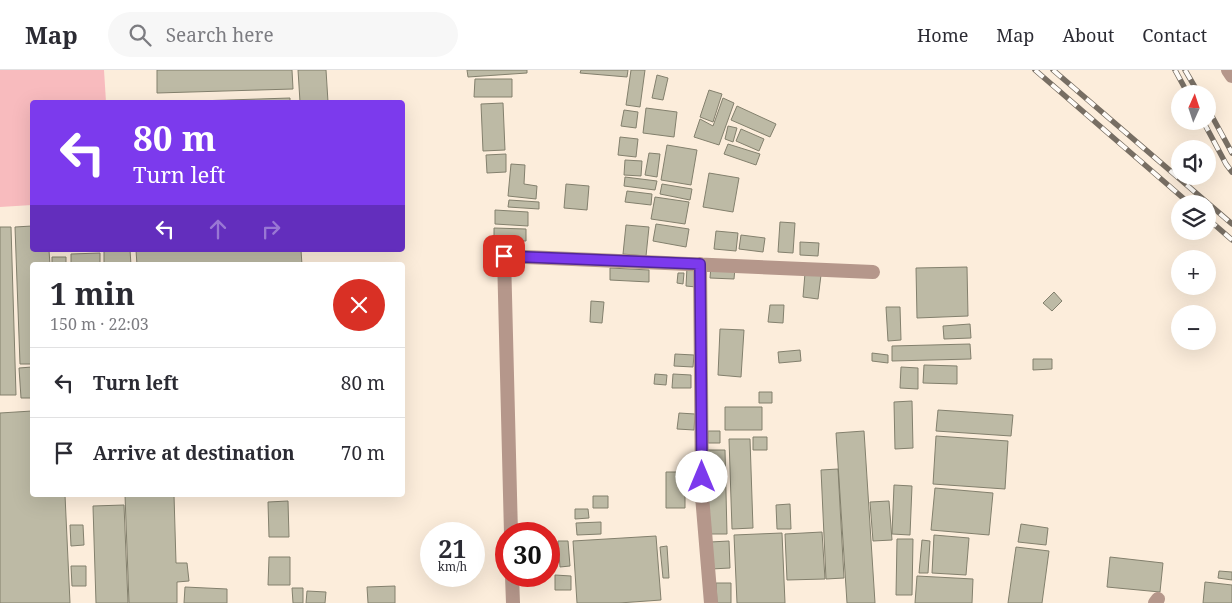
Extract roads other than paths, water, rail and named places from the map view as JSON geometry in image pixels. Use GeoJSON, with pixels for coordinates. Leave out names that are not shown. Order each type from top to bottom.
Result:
{"type":"FeatureCollection","features":[{"type":"Feature","properties":{"kind":"street"},"geometry":{"type":"LineString","coordinates":[[1228,70],[1232,76]]}},
{"type":"Feature","properties":{"kind":"street"},"geometry":{"type":"LineString","coordinates":[[511,522],[504,256],[873,272]]}},
{"type":"Feature","properties":{"kind":"street"},"geometry":{"type":"LineString","coordinates":[[700,264],[702,496],[711,603]]}},
{"type":"Feature","properties":{"kind":"street"},"geometry":{"type":"LineString","coordinates":[[512,587],[513,603]]}},
{"type":"Feature","properties":{"kind":"railway"},"geometry":{"type":"LineString","coordinates":[[1035,70],[1180,195]]}},
{"type":"Feature","properties":{"kind":"railway"},"geometry":{"type":"LineString","coordinates":[[1053,70],[1232,224]]}},
{"type":"Feature","properties":{"kind":"railway"},"geometry":{"type":"LineString","coordinates":[[1175,70],[1183,85]]}},
{"type":"Feature","properties":{"kind":"railway"},"geometry":{"type":"LineString","coordinates":[[1185,70],[1194,85]]}},
{"type":"Feature","properties":{"kind":"railway"},"geometry":{"type":"LineString","coordinates":[[1216,124],[1232,153]]}},
{"type":"Feature","properties":{"kind":"railway"},"geometry":{"type":"LineString","coordinates":[[1208,130],[1232,172]]}},
{"type":"Feature","properties":{"kind":"railway"},"geometry":{"type":"LineString","coordinates":[[1216,226],[1232,240]]}}]}
